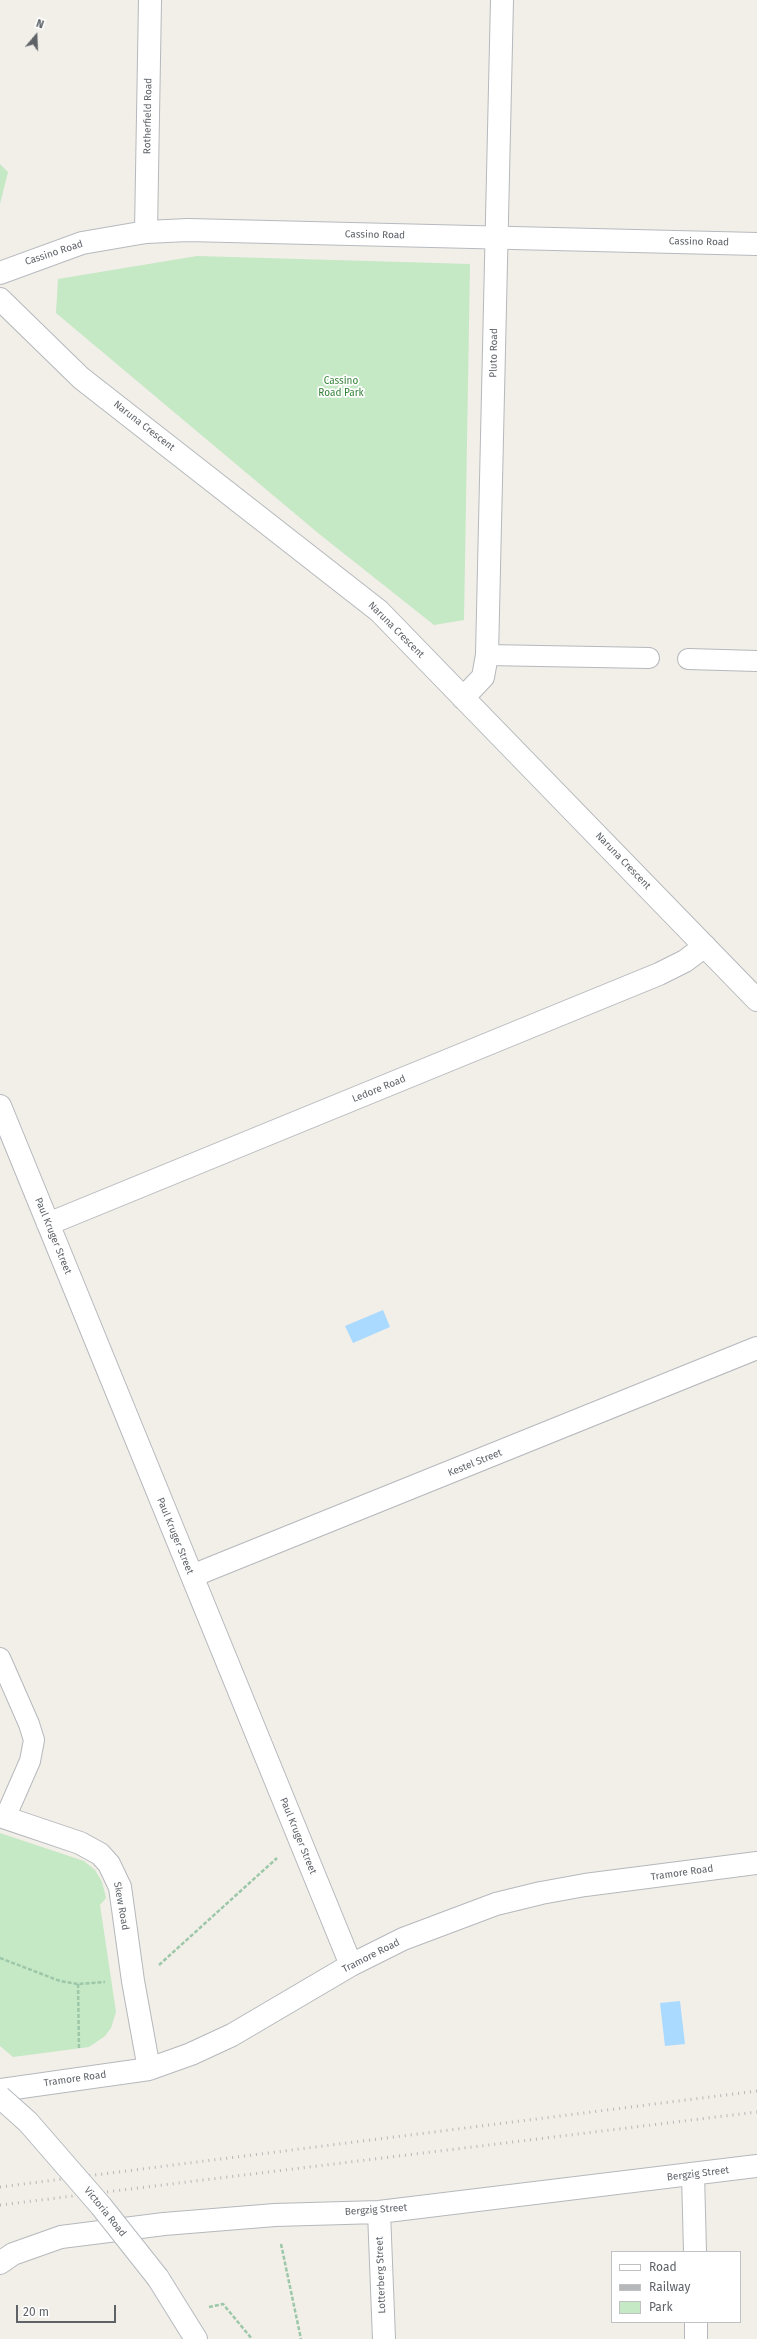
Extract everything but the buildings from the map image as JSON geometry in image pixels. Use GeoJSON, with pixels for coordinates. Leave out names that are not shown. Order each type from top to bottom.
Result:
{"type":"FeatureCollection","features":[{"type":"Feature","properties":{"kind":"street","name":"Rotherfield Road"},"geometry":{"type":"LineString","coordinates":[[146,232],[150,0]]}},
{"type":"Feature","properties":{"kind":"street","name":"Pluto Road"},"geometry":{"type":"LineString","coordinates":[[463,698],[483,677],[487,655],[502,0]]}},
{"type":"Feature","properties":{"kind":"street","name":"Cassino Road"},"geometry":{"type":"LineString","coordinates":[[0,272],[82,244],[146,232],[188,230],[757,244]]}},
{"type":"Feature","properties":{"kind":"street","name":"Naruna Crescent"},"geometry":{"type":"LineString","coordinates":[[0,299],[81,378],[379,611],[757,1000]]}},
{"type":"Feature","properties":{"kind":"street","name":"Ledore Road"},"geometry":{"type":"LineString","coordinates":[[48,1224],[659,974],[685,961],[705,946]]}},
{"type":"Feature","properties":{"kind":"street","name":"Paul Kruger Street"},"geometry":{"type":"LineString","coordinates":[[0,1106],[351,1965]]}},
{"type":"Feature","properties":{"kind":"street","name":"Kestel Street"},"geometry":{"type":"LineString","coordinates":[[192,1576],[757,1348]]}},
{"type":"Feature","properties":{"kind":"street","name":"Skew Road"},"geometry":{"type":"LineString","coordinates":[[2,1817],[80,1842],[100,1854],[115,1875],[120,1887],[133,1981],[149,2069]]}},
{"type":"Feature","properties":{"kind":"street","name":"Tramore Road"},"geometry":{"type":"LineString","coordinates":[[0,2090],[149,2069],[191,2054],[232,2035],[351,1965],[403,1939],[458,1917],[541,1893],[757,1863]]}},
{"type":"Feature","properties":{"kind":"street","name":"Victoria Road"},"geometry":{"type":"LineString","coordinates":[[0,2097],[28,2122],[91,2194],[158,2278],[196,2339]]}},
{"type":"Feature","properties":{"kind":"street","name":"Bergzig Street"},"geometry":{"type":"LineString","coordinates":[[0,2262],[12,2254],[61,2237],[164,2224],[275,2214],[379,2212],[757,2166]]}},
{"type":"Feature","properties":{"kind":"street"},"geometry":{"type":"LineString","coordinates":[[693,2174],[695,2251]]}},
{"type":"Feature","properties":{"kind":"street","name":"Lotterberg Street"},"geometry":{"type":"LineString","coordinates":[[379,2212],[384,2339]]}},
{"type":"Feature","properties":{"kind":"street"},"geometry":{"type":"LineString","coordinates":[[696,2323],[696,2339]]}},
{"type":"Feature","properties":{"kind":"lane"},"geometry":{"type":"LineString","coordinates":[[487,655],[649,658]]}},
{"type":"Feature","properties":{"kind":"lane"},"geometry":{"type":"LineString","coordinates":[[688,659],[757,661]]}},
{"type":"Feature","properties":{"kind":"lane"},"geometry":{"type":"LineString","coordinates":[[0,1658],[29,1724],[34,1740],[30,1760],[2,1817]]}},
{"type":"Feature","properties":{"kind":"path"},"geometry":{"type":"LineString","coordinates":[[154,1971],[278,1856]]}},
{"type":"Feature","properties":{"kind":"path"},"geometry":{"type":"LineString","coordinates":[[0,1958],[60,1981],[78,1984],[107,1982]]}},
{"type":"Feature","properties":{"kind":"path"},"geometry":{"type":"LineString","coordinates":[[78,1984],[79,2052]]}},
{"type":"Feature","properties":{"kind":"path"},"geometry":{"type":"LineString","coordinates":[[280,2241],[301,2339]]}},
{"type":"Feature","properties":{"kind":"path"},"geometry":{"type":"LineString","coordinates":[[209,2308],[223,2304],[252,2339]]}},
{"type":"Feature","properties":{"kind":"green space"},"geometry":{"type":"Polygon","coordinates":[[[0,164],[8,172],[0,204],[0,164]]]}},
{"type":"Feature","properties":{"kind":"green space","name":"Cassino Road Park"},"geometry":{"type":"Polygon","coordinates":[[[197,256],[470,264],[464,620],[434,625],[318,533],[56,313],[58,279],[197,256]]]}},
{"type":"Feature","properties":{"kind":"green space"},"geometry":{"type":"Polygon","coordinates":[[[0,1833],[84,1861],[95,1870],[102,1882],[106,1898],[100,1905],[116,2012],[111,2028],[105,2036],[89,2047],[13,2057],[0,2046],[0,1833]]]}},
{"type":"Feature","properties":{"kind":"water"},"geometry":{"type":"Polygon","coordinates":[[[383,1310],[390,1327],[353,1343],[345,1326],[383,1310]]]}},
{"type":"Feature","properties":{"kind":"water"},"geometry":{"type":"Polygon","coordinates":[[[680,2001],[685,2044],[665,2046],[660,2003],[680,2001]]]}},
{"type":"Feature","properties":{"kind":"railway"},"geometry":{"type":"LineString","coordinates":[[0,2187],[757,2091]]}},
{"type":"Feature","properties":{"kind":"railway"},"geometry":{"type":"LineString","coordinates":[[0,2205],[757,2112]]}}]}
